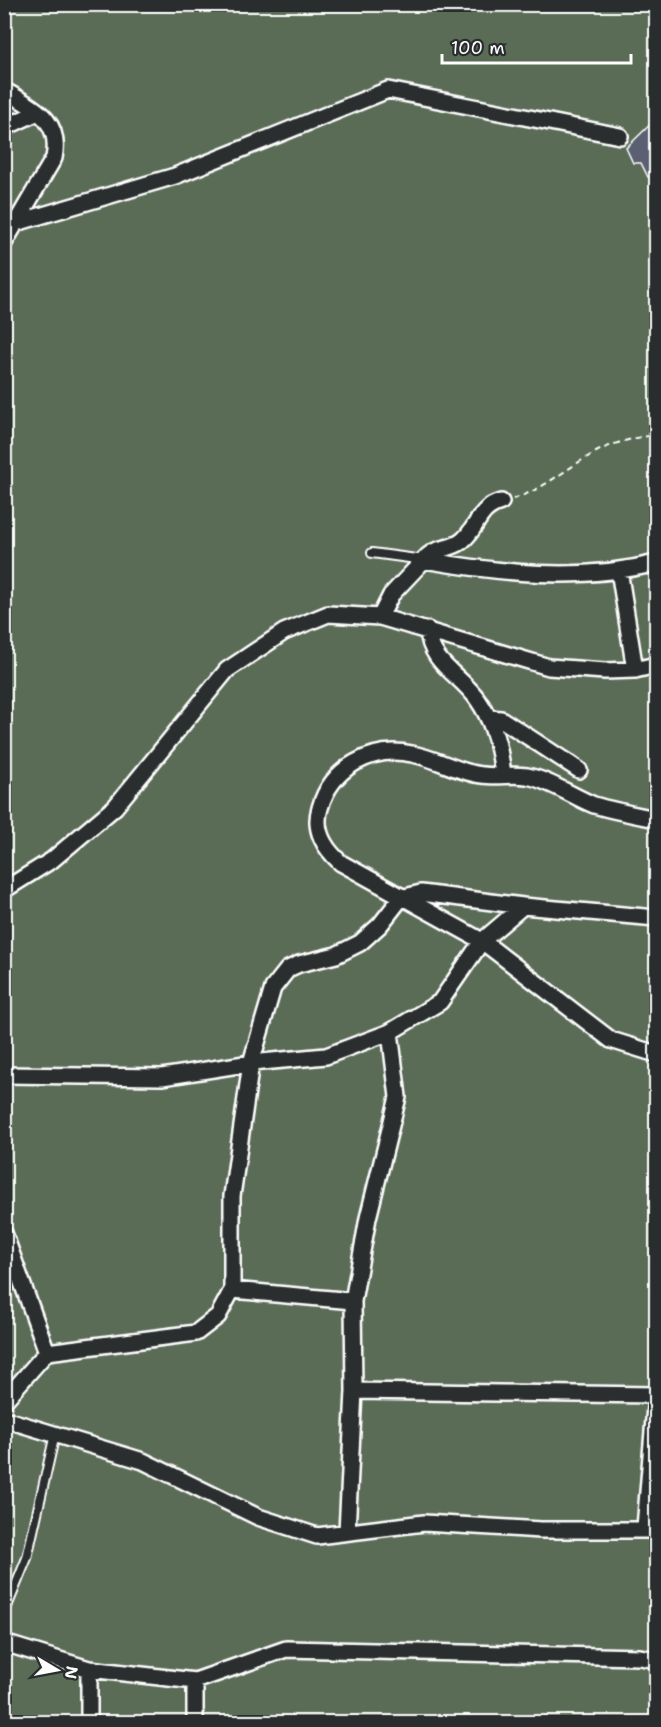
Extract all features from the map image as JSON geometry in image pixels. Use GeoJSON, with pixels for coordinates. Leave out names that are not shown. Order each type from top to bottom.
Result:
{"type":"FeatureCollection","features":[{"type":"Feature","properties":{"kind":"street"},"geometry":{"type":"LineString","coordinates":[[4,90],[49,122],[57,146],[54,158],[4,243]]}},
{"type":"Feature","properties":{"kind":"street"},"geometry":{"type":"LineString","coordinates":[[16,223],[176,176],[388,90],[620,136]]}},
{"type":"Feature","properties":{"kind":"street"},"geometry":{"type":"LineString","coordinates":[[4,128],[38,112]]}},
{"type":"Feature","properties":{"kind":"street"},"geometry":{"type":"LineString","coordinates":[[380,617],[391,595],[435,549],[461,542],[481,513],[501,502]]}},
{"type":"Feature","properties":{"kind":"street"},"geometry":{"type":"LineString","coordinates":[[424,560],[501,570],[585,573],[619,570],[657,562]]}},
{"type":"Feature","properties":{"kind":"street"},"geometry":{"type":"LineString","coordinates":[[619,570],[636,670]]}},
{"type":"Feature","properties":{"kind":"street"},"geometry":{"type":"LineString","coordinates":[[4,890],[52,860],[115,807],[227,670],[284,632],[328,614],[380,617],[549,667],[636,670],[657,665]]}},
{"type":"Feature","properties":{"kind":"street"},"geometry":{"type":"LineString","coordinates":[[428,630],[430,647],[434,654],[469,688],[489,718],[500,751],[503,775]]}},
{"type":"Feature","properties":{"kind":"street"},"geometry":{"type":"LineString","coordinates":[[489,718],[501,719],[579,770]]}},
{"type":"Feature","properties":{"kind":"street"},"geometry":{"type":"LineString","coordinates":[[657,819],[595,805],[530,777],[480,775],[410,753],[386,753],[367,756],[350,765],[333,780],[323,795],[318,829],[323,843],[341,863],[482,941],[611,1040],[657,1054]]}},
{"type":"Feature","properties":{"kind":"street"},"geometry":{"type":"LineString","coordinates":[[4,1401],[47,1352],[196,1333],[218,1316],[232,1290],[231,1196],[251,1063],[273,988],[279,977],[298,964],[336,955],[360,942],[380,925],[401,898],[421,894],[657,918]]}},
{"type":"Feature","properties":{"kind":"street"},"geometry":{"type":"LineString","coordinates":[[4,1075],[162,1077],[251,1063],[326,1056],[390,1032],[440,1002],[482,941],[523,906]]}},
{"type":"Feature","properties":{"kind":"street"},"geometry":{"type":"LineString","coordinates":[[347,1532],[354,1391],[353,1301],[369,1218],[398,1097],[390,1032]]}},
{"type":"Feature","properties":{"kind":"street"},"geometry":{"type":"LineString","coordinates":[[4,1233],[47,1352]]}},
{"type":"Feature","properties":{"kind":"street"},"geometry":{"type":"LineString","coordinates":[[232,1290],[353,1301]]}},
{"type":"Feature","properties":{"kind":"street"},"geometry":{"type":"LineString","coordinates":[[4,1419],[143,1461],[258,1517],[317,1536],[424,1523],[541,1530],[651,1529],[656,1395],[354,1391]]}},
{"type":"Feature","properties":{"kind":"street"},"geometry":{"type":"LineString","coordinates":[[4,1643],[89,1670],[195,1681],[286,1649],[582,1655],[657,1660]]}},
{"type":"Feature","properties":{"kind":"street"},"geometry":{"type":"LineString","coordinates":[[88,1722],[89,1670]]}},
{"type":"Feature","properties":{"kind":"street"},"geometry":{"type":"LineString","coordinates":[[195,1681],[195,1722]]}},
{"type":"Feature","properties":{"kind":"lane"},"geometry":{"type":"LineString","coordinates":[[372,553],[424,560]]}},
{"type":"Feature","properties":{"kind":"lane"},"geometry":{"type":"LineString","coordinates":[[4,1614],[27,1558],[55,1434]]}},
{"type":"Feature","properties":{"kind":"path"},"geometry":{"type":"LineString","coordinates":[[501,502],[537,490],[597,452],[635,438],[657,435]]}},
{"type":"Feature","properties":{"kind":"green space"},"geometry":{"type":"Polygon","coordinates":[[[5,5],[656,5],[656,1722],[5,1722],[5,5]]]}},
{"type":"Feature","properties":{"kind":"building"},"geometry":{"type":"Polygon","coordinates":[[[657,118],[657,179],[648,177],[641,163],[633,163],[626,148],[657,118]]]}}]}
